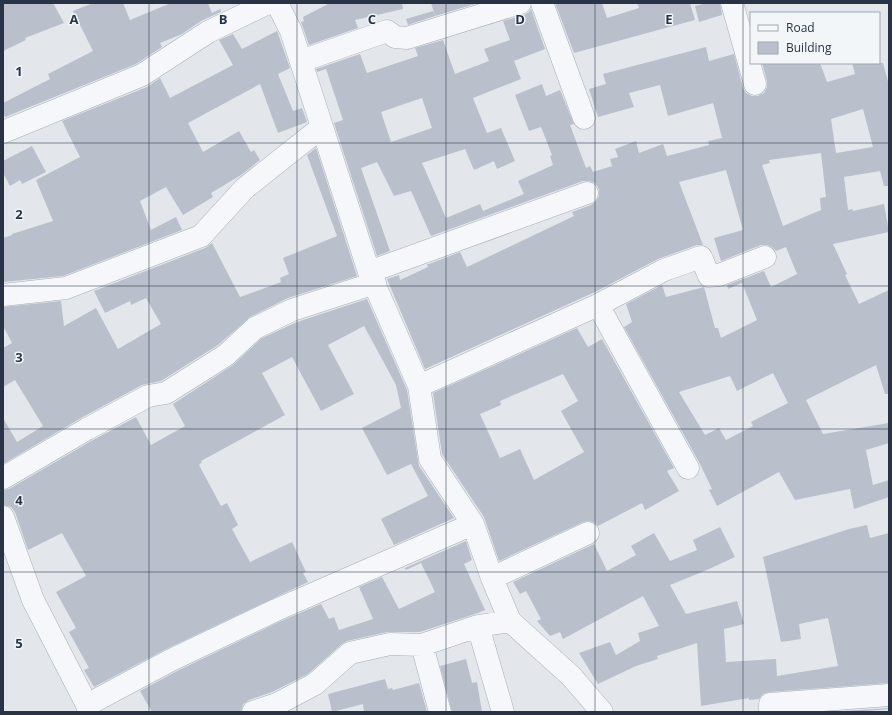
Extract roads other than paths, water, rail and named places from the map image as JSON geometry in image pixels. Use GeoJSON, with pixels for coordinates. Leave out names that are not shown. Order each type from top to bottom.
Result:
{"type":"FeatureCollection","features":[{"type":"Feature","properties":{"kind":"street"},"geometry":{"type":"LineString","coordinates":[[3,132],[142,75],[208,32],[268,3]]}},
{"type":"Feature","properties":{"kind":"street"},"geometry":{"type":"LineString","coordinates":[[277,3],[291,31],[302,61],[322,127],[372,277],[419,386],[430,459],[473,524],[492,578],[510,620],[571,676],[602,712]]}},
{"type":"Feature","properties":{"kind":"street"},"geometry":{"type":"LineString","coordinates":[[302,61],[387,31],[395,37],[407,38],[520,3]]}},
{"type":"Feature","properties":{"kind":"street"},"geometry":{"type":"LineString","coordinates":[[542,3],[584,118]]}},
{"type":"Feature","properties":{"kind":"street"},"geometry":{"type":"LineString","coordinates":[[732,3],[755,84]]}},
{"type":"Feature","properties":{"kind":"street"},"geometry":{"type":"LineString","coordinates":[[3,295],[66,288],[201,236],[245,188],[322,127]]}},
{"type":"Feature","properties":{"kind":"street"},"geometry":{"type":"LineString","coordinates":[[3,478],[87,429],[148,396],[166,393],[226,355],[255,328],[292,310],[372,277],[587,193]]}},
{"type":"Feature","properties":{"kind":"street"},"geometry":{"type":"LineString","coordinates":[[419,386],[598,305],[664,270],[701,257],[710,276],[719,275],[764,257]]}},
{"type":"Feature","properties":{"kind":"street"},"geometry":{"type":"LineString","coordinates":[[598,305],[688,468]]}},
{"type":"Feature","properties":{"kind":"street"},"geometry":{"type":"LineString","coordinates":[[3,517],[33,600],[88,709],[171,660],[276,610],[473,524]]}},
{"type":"Feature","properties":{"kind":"street"},"geometry":{"type":"LineString","coordinates":[[492,578],[588,532]]}},
{"type":"Feature","properties":{"kind":"street"},"geometry":{"type":"LineString","coordinates":[[253,712],[276,704],[315,684],[350,653],[390,644],[422,645],[478,626],[510,620]]}},
{"type":"Feature","properties":{"kind":"street"},"geometry":{"type":"LineString","coordinates":[[478,626],[503,712]]}},
{"type":"Feature","properties":{"kind":"street"},"geometry":{"type":"LineString","coordinates":[[422,645],[440,712]]}},
{"type":"Feature","properties":{"kind":"street"},"geometry":{"type":"LineString","coordinates":[[770,712],[770,704],[889,695]]}}]}
